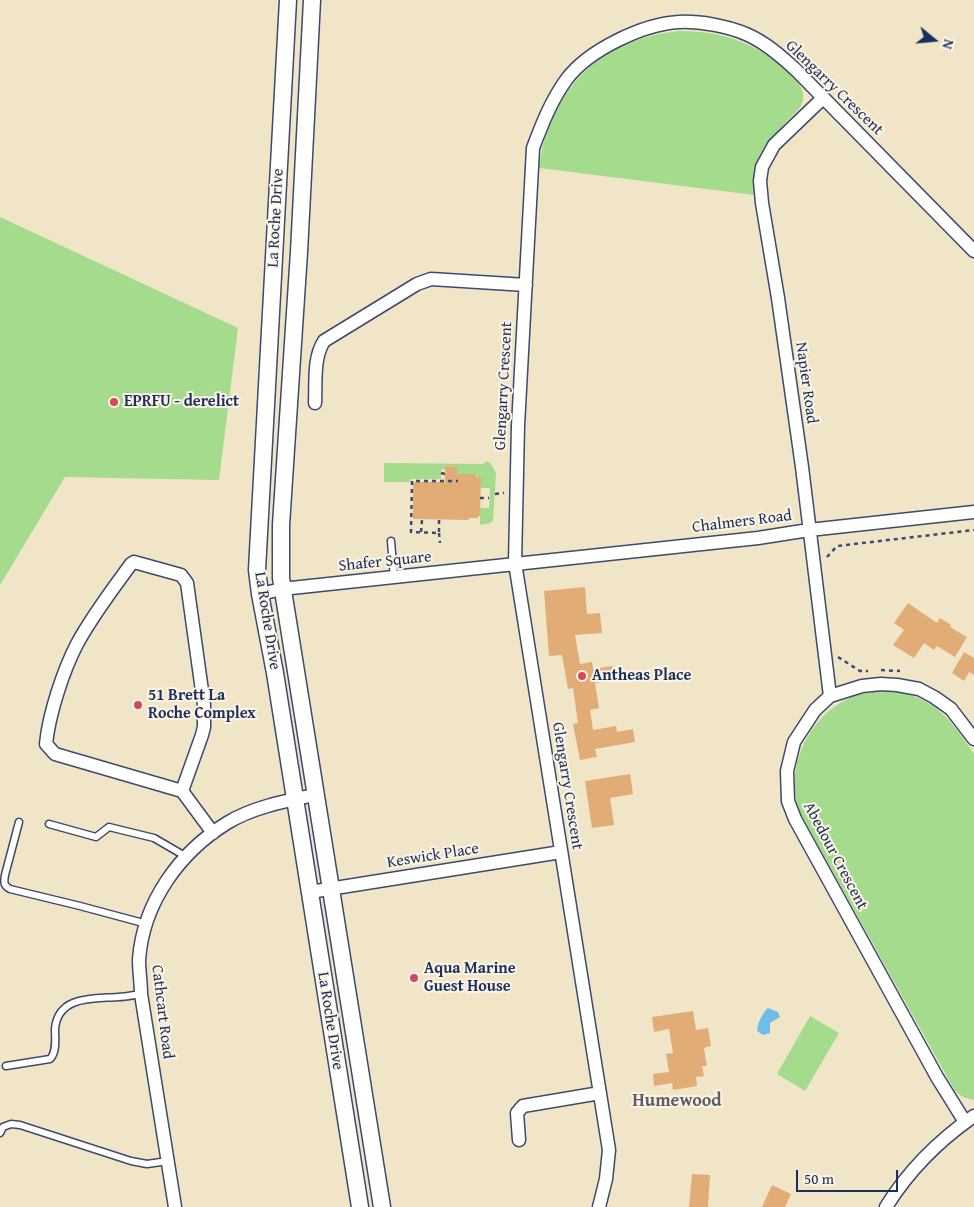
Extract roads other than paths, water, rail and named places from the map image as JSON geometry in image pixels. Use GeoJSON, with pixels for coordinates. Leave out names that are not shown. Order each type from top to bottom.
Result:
{"type":"FeatureCollection","features":[{"type":"Feature","properties":{"kind":"street","name":"La Roche Drive"},"geometry":{"type":"LineString","coordinates":[[288,0],[258,533],[258,570],[260,594],[275,673],[360,1207]]}},
{"type":"Feature","properties":{"kind":"street","name":"La Roche Drive"},"geometry":{"type":"LineString","coordinates":[[312,0],[280,564],[282,589],[382,1207]]}},
{"type":"Feature","properties":{"kind":"street","name":"Glengarry Crescent"},"geometry":{"type":"LineString","coordinates":[[599,1207],[606,1179],[609,1150],[515,563],[518,426],[533,148],[547,112],[567,78],[593,54],[626,36],[678,22],[712,25],[746,34],[782,57],[974,251]]}},
{"type":"Feature","properties":{"kind":"street","name":"Napier Road"},"geometry":{"type":"LineString","coordinates":[[823,98],[774,145],[762,167],[760,181],[802,466],[830,696]]}},
{"type":"Feature","properties":{"kind":"street"},"geometry":{"type":"LineString","coordinates":[[315,403],[317,361],[324,341],[417,284],[431,279],[526,285]]}},
{"type":"Feature","properties":{"kind":"street"},"geometry":{"type":"LineString","coordinates":[[270,322],[294,324]]}},
{"type":"Feature","properties":{"kind":"street","name":"Chalmers Road"},"geometry":{"type":"LineString","coordinates":[[515,563],[758,538],[809,530],[974,512]]}},
{"type":"Feature","properties":{"kind":"street"},"geometry":{"type":"LineString","coordinates":[[182,791],[202,735],[204,712],[198,651],[187,583],[181,576],[134,562],[96,614],[70,657],[48,725],[46,744],[55,754],[182,791],[213,833]]}},
{"type":"Feature","properties":{"kind":"street","name":"Shafer Square"},"geometry":{"type":"LineString","coordinates":[[260,594],[282,589],[515,563]]}},
{"type":"Feature","properties":{"kind":"street","name":"Abedour Crescent"},"geometry":{"type":"LineString","coordinates":[[969,1119],[937,1077],[795,819],[788,801],[787,770],[794,742],[815,710],[830,696],[862,686],[897,685],[920,690],[951,709],[974,740]]}},
{"type":"Feature","properties":{"kind":"street","name":"Cathcart Road"},"geometry":{"type":"LineString","coordinates":[[175,1207],[142,994],[139,961],[142,936],[153,905],[167,880],[185,856],[213,833],[228,822],[250,812],[315,795]]}},
{"type":"Feature","properties":{"kind":"street","name":"Keswick Place"},"geometry":{"type":"LineString","coordinates":[[310,892],[561,852]]}},
{"type":"Feature","properties":{"kind":"street"},"geometry":{"type":"LineString","coordinates":[[519,1140],[516,1113],[522,1106],[600,1093]]}},
{"type":"Feature","properties":{"kind":"street"},"geometry":{"type":"LineString","coordinates":[[886,1207],[911,1171],[930,1151],[969,1119]]}},
{"type":"Feature","properties":{"kind":"lane"},"geometry":{"type":"LineString","coordinates":[[391,541],[394,578]]}},
{"type":"Feature","properties":{"kind":"lane"},"geometry":{"type":"LineString","coordinates":[[19,822],[5,875],[4,884],[6,887],[10,890],[147,924]]}},
{"type":"Feature","properties":{"kind":"lane"},"geometry":{"type":"LineString","coordinates":[[49,824],[96,837],[109,827],[154,838],[185,856]]}},
{"type":"Feature","properties":{"kind":"lane"},"geometry":{"type":"LineString","coordinates":[[6,1066],[50,1059],[55,1051],[56,1025],[61,1011],[71,1003],[83,999],[142,994]]}},
{"type":"Feature","properties":{"kind":"lane"},"geometry":{"type":"LineString","coordinates":[[0,1133],[3,1127],[11,1124],[131,1161],[147,1164],[168,1161]]}},
{"type":"Feature","properties":{"kind":"water"},"geometry":{"type":"Polygon","coordinates":[[[768,1008],[778,1012],[780,1017],[770,1023],[770,1033],[763,1035],[757,1031],[757,1028],[764,1012],[768,1008]]]}},
{"type":"Feature","properties":{"kind":"place","name":"EPRFU - derelict"},"geometry":{"type":"Point","coordinates":[114,402]}},
{"type":"Feature","properties":{"kind":"place","name":"Antheas Place"},"geometry":{"type":"Point","coordinates":[582,676]}},
{"type":"Feature","properties":{"kind":"place","name":"51 Brett La Roche Complex"},"geometry":{"type":"Point","coordinates":[138,705]}},
{"type":"Feature","properties":{"kind":"place","name":"Aqua Marine Guest House"},"geometry":{"type":"Point","coordinates":[414,978]}},
{"type":"Feature","properties":{"kind":"district","name":"Humewood"},"geometry":{"type":"Point","coordinates":[677,1101]}}]}
